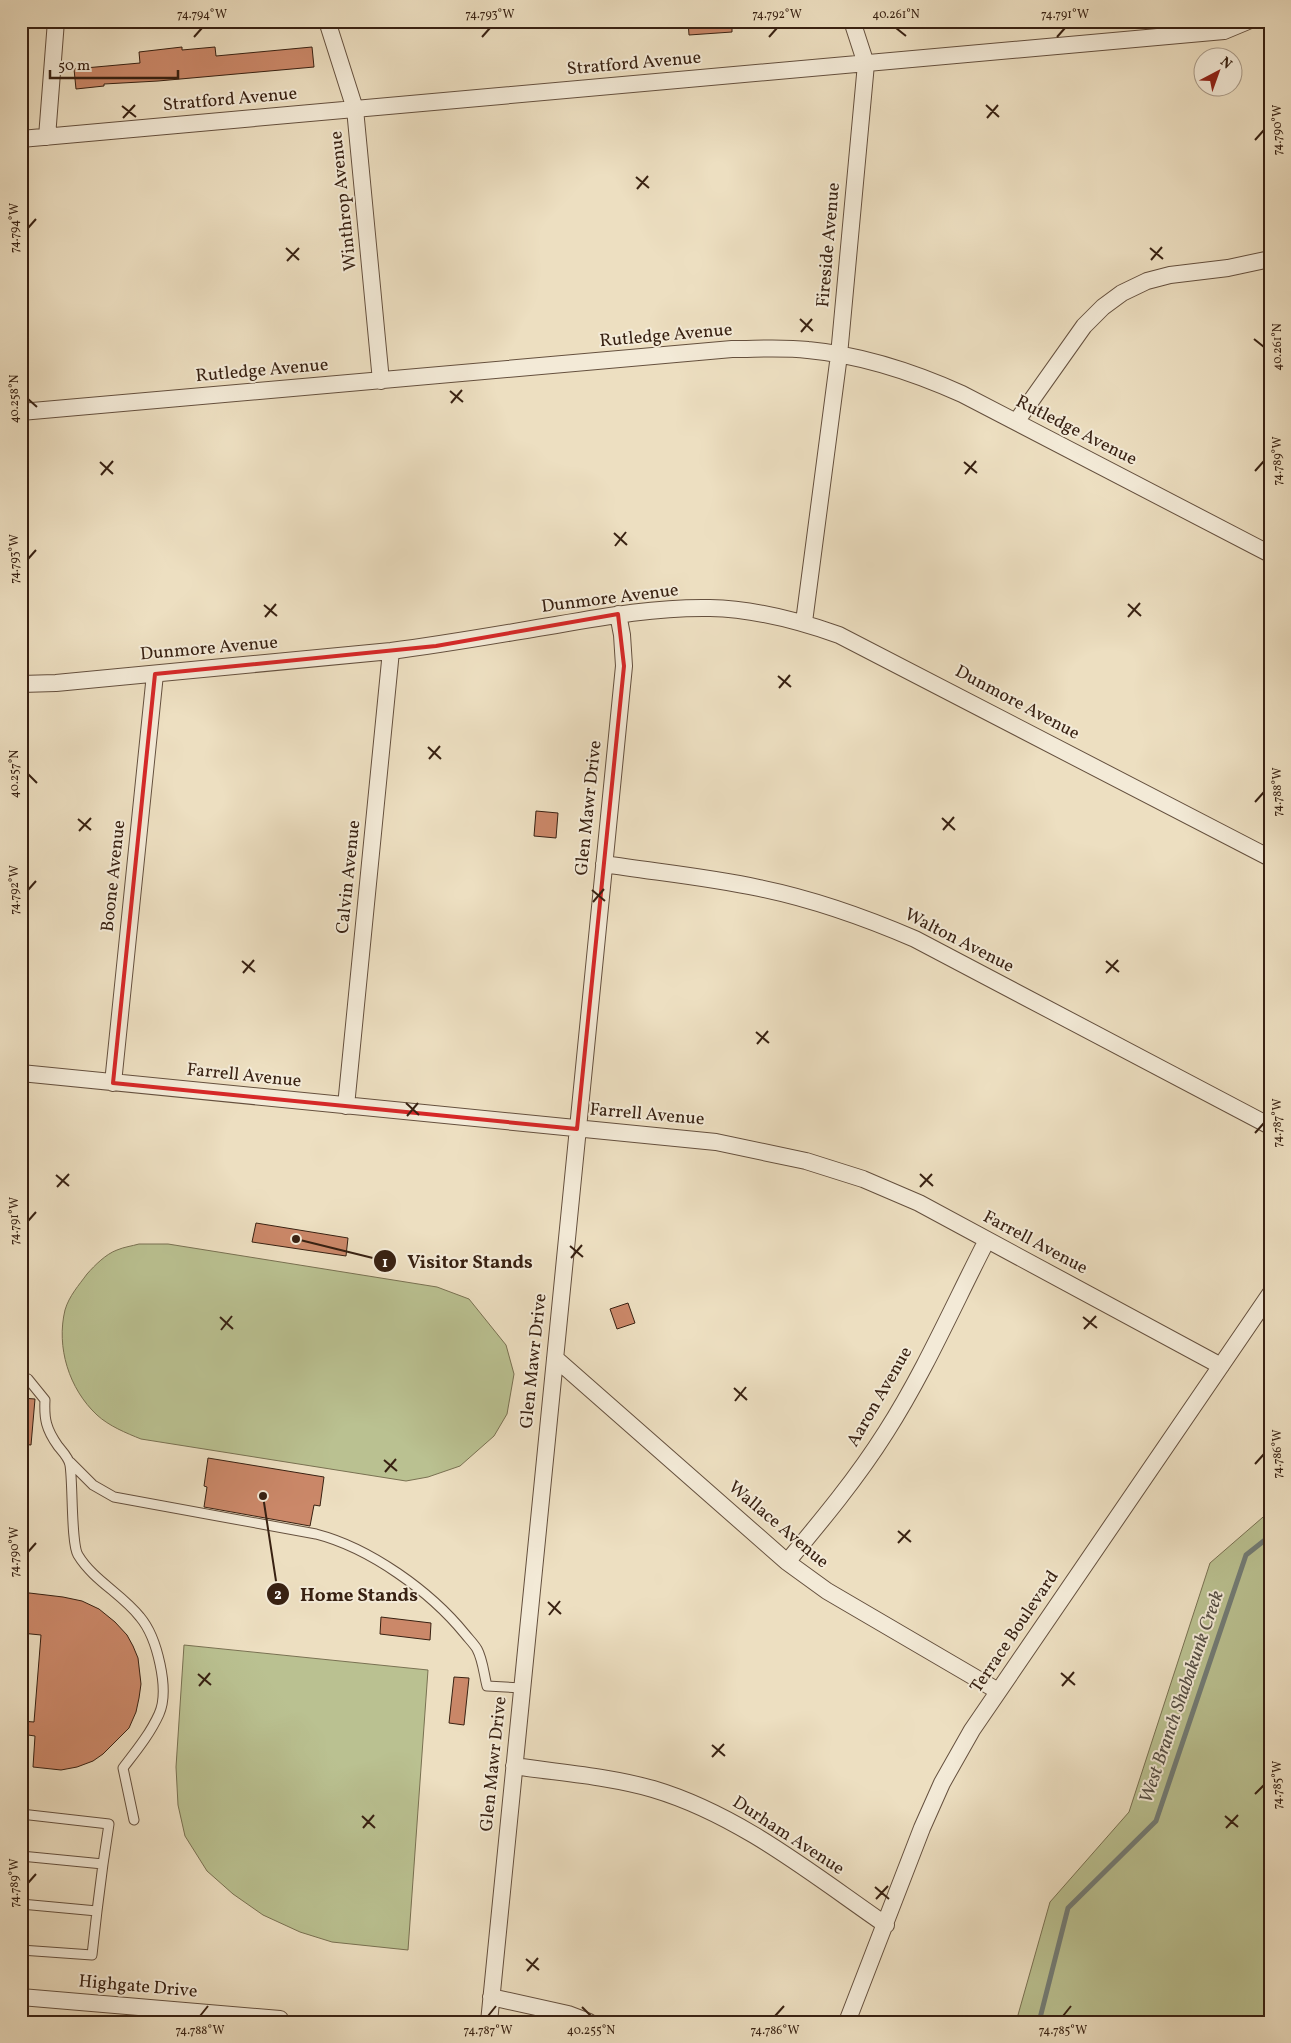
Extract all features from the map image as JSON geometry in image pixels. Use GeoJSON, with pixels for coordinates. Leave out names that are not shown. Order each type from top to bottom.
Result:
{"type":"FeatureCollection","features":[{"type":"Feature","properties":{"kind":"street"},"geometry":{"type":"LineString","coordinates":[[48,137],[56,21]]}},
{"type":"Feature","properties":{"kind":"street","name":"Winthrop Avenue"},"geometry":{"type":"LineString","coordinates":[[327,21],[355,109],[381,381]]}},
{"type":"Feature","properties":{"kind":"street","name":"Fireside Avenue"},"geometry":{"type":"LineString","coordinates":[[804,622],[839,355],[866,64],[852,21]]}},
{"type":"Feature","properties":{"kind":"street","name":"Stratford Avenue"},"geometry":{"type":"LineString","coordinates":[[21,139],[1224,31],[1248,21]]}},
{"type":"Feature","properties":{"kind":"street"},"geometry":{"type":"LineString","coordinates":[[1016,422],[1084,326],[1103,307],[1122,293],[1147,282],[1170,275],[1228,268],[1270,259]]}},
{"type":"Feature","properties":{"kind":"street","name":"Rutledge Avenue"},"geometry":{"type":"LineString","coordinates":[[21,412],[732,349],[789,349],[839,355],[881,364],[922,377],[962,394],[1270,554]]}},
{"type":"Feature","properties":{"kind":"street","name":"Dunmore Avenue"},"geometry":{"type":"LineString","coordinates":[[22,684],[155,674],[391,652],[436,646],[618,614],[667,609],[710,608],[750,611],[804,622],[839,634],[1270,858]]}},
{"type":"Feature","properties":{"kind":"street","name":"Glen Mawr Drive"},"geometry":{"type":"LineString","coordinates":[[489,2022],[624,666],[622,635],[618,614]]}},
{"type":"Feature","properties":{"kind":"street","name":"Calvin Avenue"},"geometry":{"type":"LineString","coordinates":[[346,1106],[391,652]]}},
{"type":"Feature","properties":{"kind":"street","name":"Boone Avenue"},"geometry":{"type":"LineString","coordinates":[[113,1082],[155,674]]}},
{"type":"Feature","properties":{"kind":"street","name":"Walton Avenue"},"geometry":{"type":"LineString","coordinates":[[604,864],[758,887],[823,904],[870,920],[915,939],[1270,1126]]}},
{"type":"Feature","properties":{"kind":"street","name":"Farrell Avenue"},"geometry":{"type":"LineString","coordinates":[[21,1073],[716,1142],[806,1161],[863,1179],[919,1203],[1220,1366]]}},
{"type":"Feature","properties":{"kind":"street","name":"Aaron Avenue"},"geometry":{"type":"LineString","coordinates":[[787,1562],[846,1491],[886,1433],[987,1240]]}},
{"type":"Feature","properties":{"kind":"street","name":"Terrace Boulevard"},"geometry":{"type":"LineString","coordinates":[[847,2022],[922,1828],[942,1783],[972,1730],[1270,1294]]}},
{"type":"Feature","properties":{"kind":"street","name":"Wallace Avenue"},"geometry":{"type":"LineString","coordinates":[[555,1358],[787,1562],[827,1591],[998,1691]]}},
{"type":"Feature","properties":{"kind":"street","name":"Durham Avenue"},"geometry":{"type":"LineString","coordinates":[[514,1766],[620,1781],[693,1803],[760,1839],[886,1925]]}},
{"type":"Feature","properties":{"kind":"street","name":"Highgate Drive"},"geometry":{"type":"LineString","coordinates":[[21,1996],[280,2019]]}},
{"type":"Feature","properties":{"kind":"street"},"geometry":{"type":"LineString","coordinates":[[492,1997],[568,2014],[589,2022]]}},
{"type":"Feature","properties":{"kind":"lane"},"geometry":{"type":"LineString","coordinates":[[21,756],[22,684]]}},
{"type":"Feature","properties":{"kind":"lane"},"geometry":{"type":"LineString","coordinates":[[21,1376],[28,1379],[45,1400],[44,1419],[54,1440],[70,1462],[93,1484],[114,1497],[334,1538],[366,1553],[433,1600],[459,1626],[478,1650],[487,1686],[522,1688]]}},
{"type":"Feature","properties":{"kind":"lane"},"geometry":{"type":"LineString","coordinates":[[70,1462],[76,1553],[86,1567],[141,1617],[152,1637],[159,1659],[163,1685],[160,1713],[144,1741],[123,1768],[134,1820]]}},
{"type":"Feature","properties":{"kind":"lane"},"geometry":{"type":"LineString","coordinates":[[21,1814],[110,1824],[92,1955],[21,1950]]}},
{"type":"Feature","properties":{"kind":"lane"},"geometry":{"type":"LineString","coordinates":[[21,1856],[103,1864]]}},
{"type":"Feature","properties":{"kind":"lane"},"geometry":{"type":"LineString","coordinates":[[21,1904],[97,1911]]}},
{"type":"Feature","properties":{"kind":"highlighted area"},"geometry":{"type":"Polygon","coordinates":[[[618,614],[624,666],[577,1129],[113,1083],[155,674],[436,646],[618,614]]]}},
{"type":"Feature","properties":{"kind":"green space"},"geometry":{"type":"Polygon","coordinates":[[[139,1244],[168,1244],[437,1287],[469,1299],[506,1345],[514,1374],[507,1414],[494,1436],[460,1466],[428,1477],[406,1481],[141,1439],[124,1432],[97,1415],[79,1393],[67,1367],[62,1338],[63,1324],[69,1300],[90,1271],[109,1254],[122,1248],[139,1244]]]}},
{"type":"Feature","properties":{"kind":"green space"},"geometry":{"type":"Polygon","coordinates":[[[1270,1511],[1270,2022],[1016,2022],[1050,1902],[1129,1812],[1210,1563],[1270,1511]]]}},
{"type":"Feature","properties":{"kind":"green space"},"geometry":{"type":"Polygon","coordinates":[[[184,1645],[428,1670],[408,1950],[332,1942],[300,1932],[263,1915],[233,1894],[207,1871],[185,1836],[178,1805],[176,1767],[184,1645]]]}},
{"type":"Feature","properties":{"kind":"building"},"geometry":{"type":"Polygon","coordinates":[[[688,21],[732,21],[732,32],[689,35],[688,21]]]}},
{"type":"Feature","properties":{"kind":"building"},"geometry":{"type":"Polygon","coordinates":[[[182,47],[182,50],[215,47],[216,56],[312,47],[314,67],[104,84],[104,86],[76,89],[74,69],[140,63],[139,52],[182,47]]]}},
{"type":"Feature","properties":{"kind":"building"},"geometry":{"type":"Polygon","coordinates":[[[536,811],[558,813],[556,838],[534,836],[536,811]]]}},
{"type":"Feature","properties":{"kind":"building"},"geometry":{"type":"Polygon","coordinates":[[[256,1223],[348,1238],[346,1256],[252,1242],[256,1223]]]}},
{"type":"Feature","properties":{"kind":"building"},"geometry":{"type":"Polygon","coordinates":[[[628,1303],[635,1323],[617,1329],[610,1309],[628,1303]]]}},
{"type":"Feature","properties":{"kind":"building"},"geometry":{"type":"Polygon","coordinates":[[[21,1398],[35,1399],[31,1445],[21,1444],[21,1398]]]}},
{"type":"Feature","properties":{"kind":"building"},"geometry":{"type":"Polygon","coordinates":[[[208,1458],[324,1477],[320,1506],[314,1505],[310,1526],[204,1507],[207,1487],[204,1486],[208,1458]]]}},
{"type":"Feature","properties":{"kind":"building"},"geometry":{"type":"Polygon","coordinates":[[[21,1592],[82,1601],[99,1609],[127,1635],[138,1658],[141,1684],[136,1712],[129,1728],[103,1754],[93,1761],[77,1767],[61,1770],[33,1767],[35,1736],[21,1734],[21,1721],[34,1722],[41,1635],[21,1633],[21,1592]]]}},
{"type":"Feature","properties":{"kind":"building"},"geometry":{"type":"Polygon","coordinates":[[[381,1617],[431,1623],[430,1640],[380,1634],[381,1617]]]}},
{"type":"Feature","properties":{"kind":"building"},"geometry":{"type":"Polygon","coordinates":[[[454,1677],[469,1678],[464,1725],[449,1723],[454,1677]]]}},
{"type":"Feature","properties":{"kind":"waterway","name":"West Branch Shabakunk Creek"},"geometry":{"type":"LineString","coordinates":[[1039,2022],[1068,1908],[1156,1821],[1246,1555],[1270,1536]]}},
{"type":"Feature","properties":{"kind":"place","name":"Visitor Stands"},"geometry":{"type":"Point","coordinates":[296,1239]}},
{"type":"Feature","properties":{"kind":"place","name":"Home Stands"},"geometry":{"type":"Point","coordinates":[263,1496]}}]}
